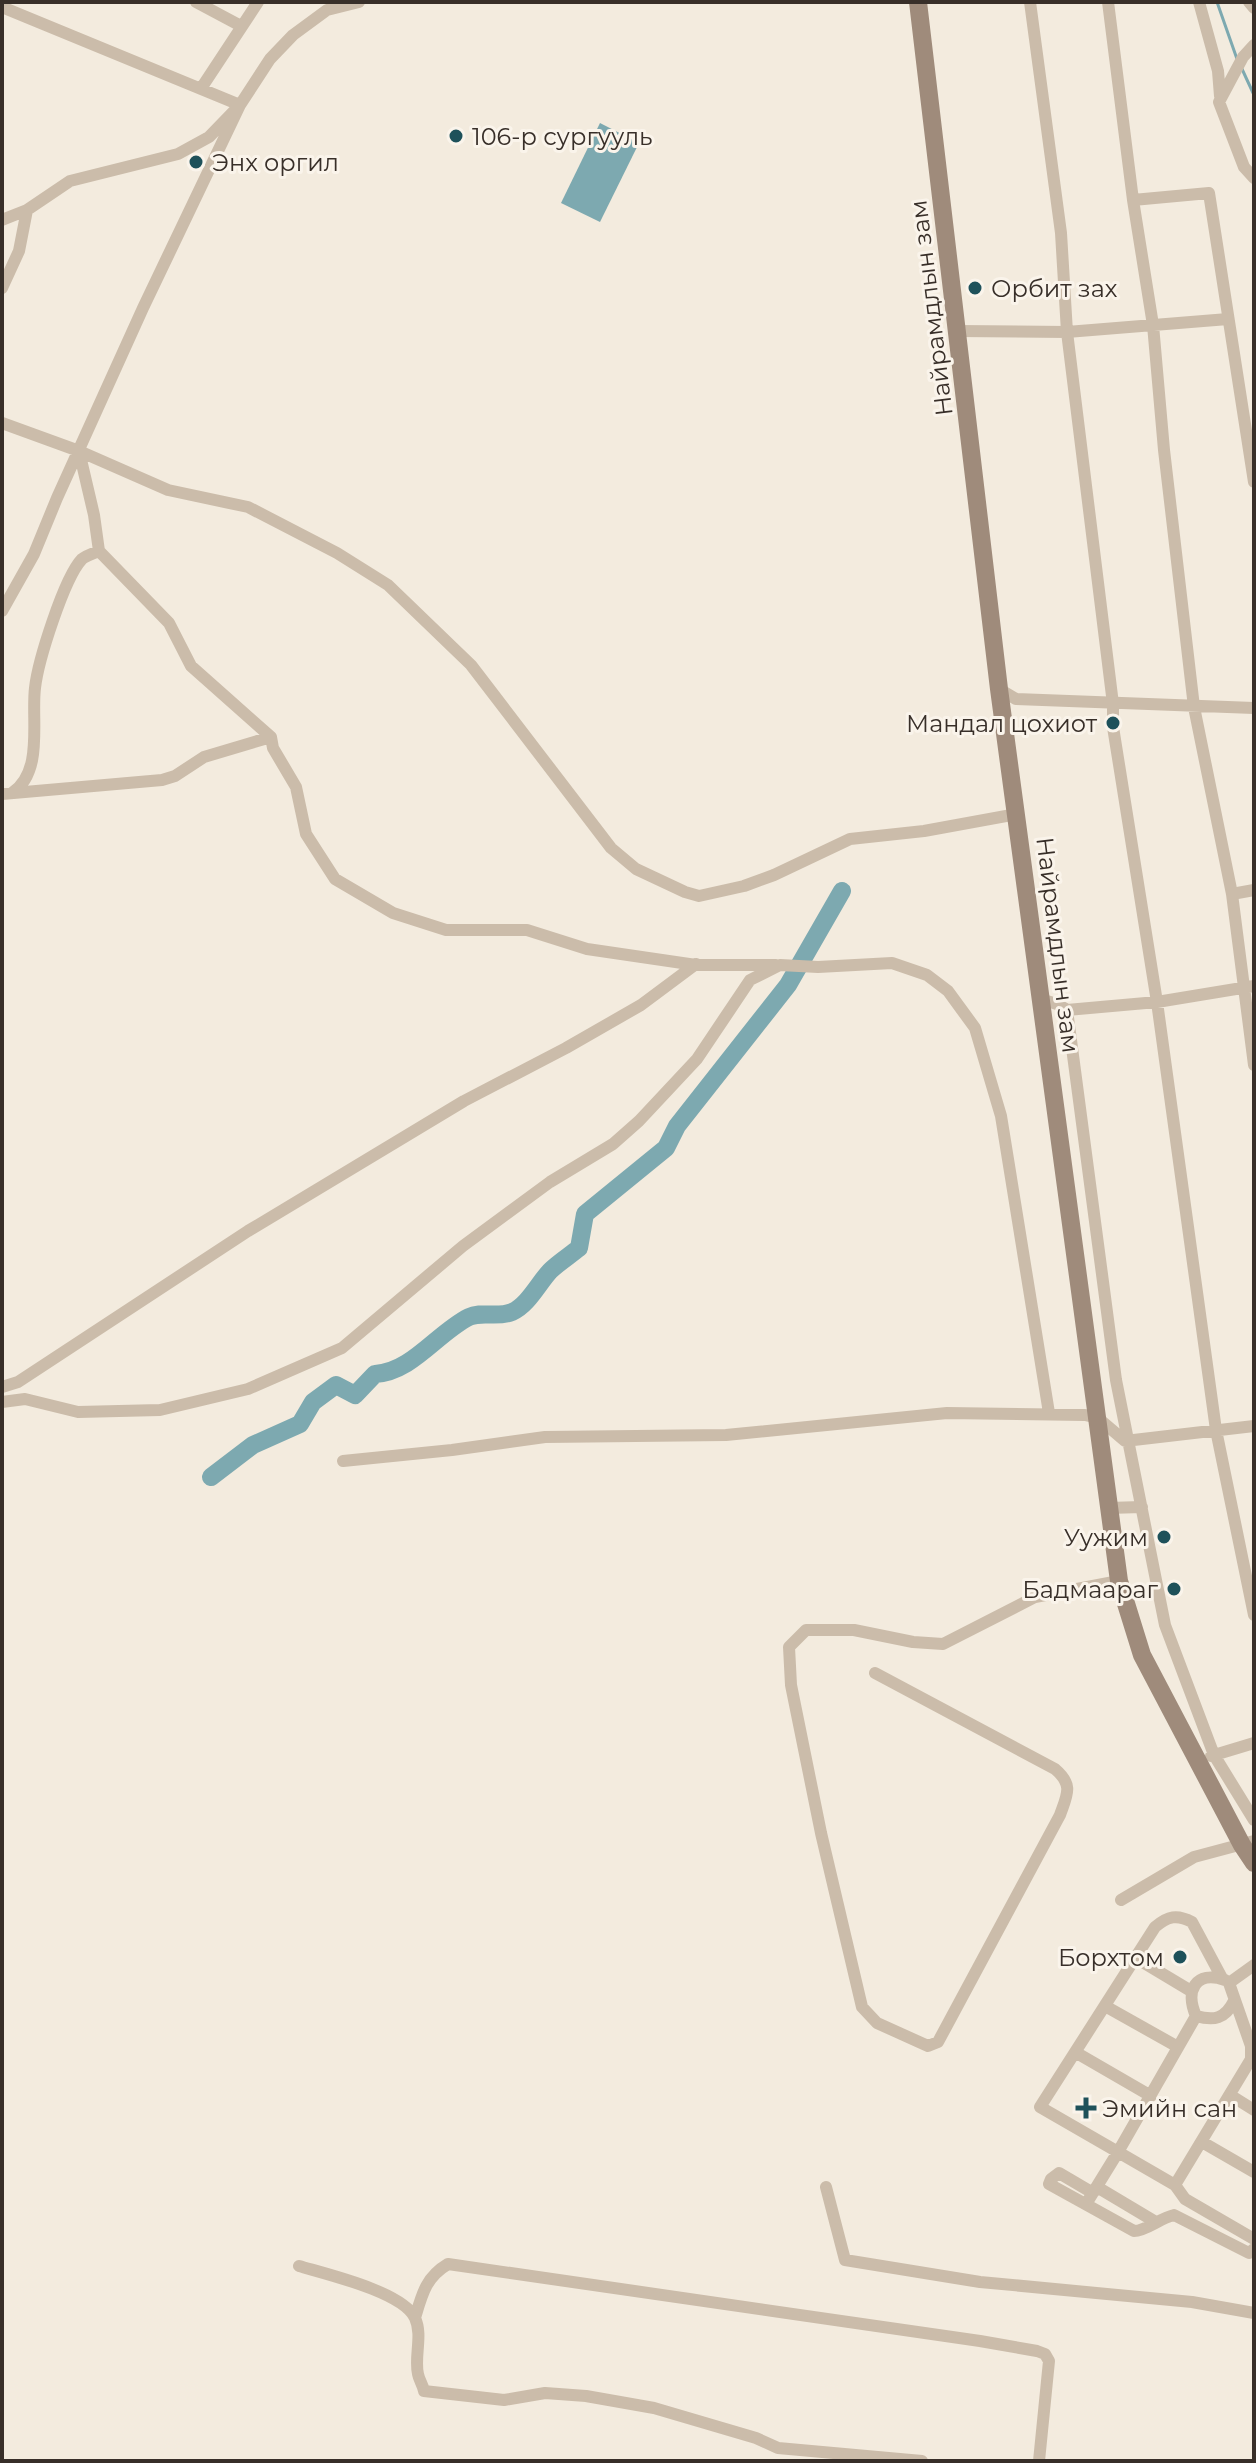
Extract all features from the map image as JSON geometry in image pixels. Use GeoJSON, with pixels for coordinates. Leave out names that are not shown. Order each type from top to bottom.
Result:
{"type":"FeatureCollection","features":[{"type":"Feature","properties":{"kind":"main road","name":"Найрамдлын зам"},"geometry":{"type":"LineString","coordinates":[[918,2],[999,689],[1119,1581],[1142,1655],[1205,1758],[1248,1843],[1254,1863]]}},
{"type":"Feature","properties":{"kind":"street"},"geometry":{"type":"LineString","coordinates":[[196,2],[241,26]]}},
{"type":"Feature","properties":{"kind":"street"},"geometry":{"type":"LineString","coordinates":[[202,87],[258,2]]}},
{"type":"Feature","properties":{"kind":"street"},"geometry":{"type":"LineString","coordinates":[[2,611],[34,554],[217,149],[240,105],[270,59],[293,35],[327,10],[359,2]]}},
{"type":"Feature","properties":{"kind":"street"},"geometry":{"type":"LineString","coordinates":[[1030,2],[1061,233],[1067,332],[1113,704],[1113,727],[1157,1002],[1216,1430],[1254,1615]]}},
{"type":"Feature","properties":{"kind":"street"},"geometry":{"type":"LineString","coordinates":[[1108,2],[1133,200],[1153,325],[1164,450],[1194,707],[1249,987],[1254,1065]]}},
{"type":"Feature","properties":{"kind":"street"},"geometry":{"type":"LineString","coordinates":[[1199,2],[1218,71],[1219,102],[1244,167],[1254,178]]}},
{"type":"Feature","properties":{"kind":"street"},"geometry":{"type":"LineString","coordinates":[[1249,2],[1254,8]]}},
{"type":"Feature","properties":{"kind":"street"},"geometry":{"type":"LineString","coordinates":[[2,7],[240,105]]}},
{"type":"Feature","properties":{"kind":"street"},"geometry":{"type":"LineString","coordinates":[[1219,102],[1243,57],[1254,45]]}},
{"type":"Feature","properties":{"kind":"street"},"geometry":{"type":"LineString","coordinates":[[2,220],[27,210],[70,181],[178,154],[209,137],[240,105]]}},
{"type":"Feature","properties":{"kind":"street"},"geometry":{"type":"LineString","coordinates":[[1133,200],[1209,193],[1254,482]]}},
{"type":"Feature","properties":{"kind":"street"},"geometry":{"type":"LineString","coordinates":[[2,288],[19,251],[27,210]]}},
{"type":"Feature","properties":{"kind":"street"},"geometry":{"type":"LineString","coordinates":[[958,331],[1067,332],[1228,319]]}},
{"type":"Feature","properties":{"kind":"street"},"geometry":{"type":"LineString","coordinates":[[2,423],[79,451],[168,490],[248,507],[337,553],[388,585],[471,665],[611,848],[636,869],[685,892],[699,896],[744,886],[850,839],[924,831],[1017,814]]}},
{"type":"Feature","properties":{"kind":"street"},"geometry":{"type":"LineString","coordinates":[[79,451],[99,551],[169,623],[191,666],[271,737],[273,748],[296,787],[306,834],[335,879],[372,902],[393,913],[446,930],[527,930],[587,949],[696,964],[818,967],[892,963],[913,968],[948,991],[975,1028],[1001,1116],[1008,1175],[1049,1413]]}},
{"type":"Feature","properties":{"kind":"street"},"geometry":{"type":"LineString","coordinates":[[7,793],[20,787],[27,777],[33,751],[35,686],[55,615],[83,558],[99,551]]}},
{"type":"Feature","properties":{"kind":"street"},"geometry":{"type":"LineString","coordinates":[[999,689],[1016,699],[1254,708]]}},
{"type":"Feature","properties":{"kind":"street"},"geometry":{"type":"LineString","coordinates":[[7,793],[162,780],[175,776],[204,757],[271,737]]}},
{"type":"Feature","properties":{"kind":"street"},"geometry":{"type":"LineString","coordinates":[[1232,894],[1254,890]]}},
{"type":"Feature","properties":{"kind":"street"},"geometry":{"type":"LineString","coordinates":[[2,1387],[18,1382],[248,1231],[464,1101],[641,1005],[696,964]]}},
{"type":"Feature","properties":{"kind":"street"},"geometry":{"type":"LineString","coordinates":[[2,1402],[25,1399],[78,1412],[160,1410],[248,1389],[342,1348],[463,1246],[550,1182],[613,1144],[697,1059],[750,980],[781,965]]}},
{"type":"Feature","properties":{"kind":"street"},"geometry":{"type":"LineString","coordinates":[[1040,999],[1067,1010],[1157,1002],[1249,987]]}},
{"type":"Feature","properties":{"kind":"street"},"geometry":{"type":"LineString","coordinates":[[1067,1010],[1116,1380],[1165,1625],[1205,1758],[1254,1820]]}},
{"type":"Feature","properties":{"kind":"street"},"geometry":{"type":"LineString","coordinates":[[343,1461],[545,1437],[726,1435],[947,1413],[1049,1413],[1098,1418],[1125,1441],[1254,1426]]}},
{"type":"Feature","properties":{"kind":"street"},"geometry":{"type":"LineString","coordinates":[[1108,1508],[1142,1507]]}},
{"type":"Feature","properties":{"kind":"street"},"geometry":{"type":"LineString","coordinates":[[875,1673],[1055,1769],[1066,1777],[1068,1790],[1060,1815],[938,2042],[928,2046],[877,2023],[862,2007],[821,1833],[791,1685],[789,1647],[806,1630],[854,1630],[913,1642],[943,1644],[1035,1597],[1119,1581]]}},
{"type":"Feature","properties":{"kind":"street"},"geometry":{"type":"LineString","coordinates":[[1205,1758],[1254,1743]]}},
{"type":"Feature","properties":{"kind":"street"},"geometry":{"type":"LineString","coordinates":[[1121,1900],[1194,1857],[1248,1843]]}},
{"type":"Feature","properties":{"kind":"street"},"geometry":{"type":"LineString","coordinates":[[1174,2215],[1177,2189],[1251,2061],[1252,2054],[1225,1980],[1192,1922],[1176,1916],[1163,1920],[1155,1927],[1040,2107],[1118,2152],[1177,2189],[1254,2239]]}},
{"type":"Feature","properties":{"kind":"street"},"geometry":{"type":"LineString","coordinates":[[1136,1958],[1191,1991]]}},
{"type":"Feature","properties":{"kind":"street"},"geometry":{"type":"LineString","coordinates":[[1196,2016],[1191,2005],[1191,1991],[1198,1981],[1205,1978],[1225,1980],[1254,1965]]}},
{"type":"Feature","properties":{"kind":"street"},"geometry":{"type":"LineString","coordinates":[[1196,2016],[1208,2019],[1222,2017],[1234,2001]]}},
{"type":"Feature","properties":{"kind":"street"},"geometry":{"type":"LineString","coordinates":[[1105,2006],[1178,2047]]}},
{"type":"Feature","properties":{"kind":"street"},"geometry":{"type":"LineString","coordinates":[[1092,2195],[1196,2016]]}},
{"type":"Feature","properties":{"kind":"street"},"geometry":{"type":"LineString","coordinates":[[1075,2052],[1151,2096]]}},
{"type":"Feature","properties":{"kind":"street"},"geometry":{"type":"LineString","coordinates":[[1230,2095],[1254,2110]]}},
{"type":"Feature","properties":{"kind":"street"},"geometry":{"type":"LineString","coordinates":[[1202,2142],[1254,2172]]}},
{"type":"Feature","properties":{"kind":"street"},"geometry":{"type":"LineString","coordinates":[[826,2187],[845,2260],[980,2282],[1192,2302],[1254,2313]]}},
{"type":"Feature","properties":{"kind":"street"},"geometry":{"type":"LineString","coordinates":[[1092,2195],[1154,2221]]}},
{"type":"Feature","properties":{"kind":"street"},"geometry":{"type":"LineString","coordinates":[[1092,2195],[1134,2231],[1142,2231],[1154,2221],[1174,2215],[1249,2253],[1254,2249]]}},
{"type":"Feature","properties":{"kind":"street"},"geometry":{"type":"LineString","coordinates":[[922,2461],[778,2448],[756,2438],[654,2408],[586,2396],[545,2393],[504,2400],[424,2391],[418,2375],[415,2318],[424,2291],[435,2272],[448,2264],[1037,2351],[1045,2354],[1049,2361],[1039,2461]]}},
{"type":"Feature","properties":{"kind":"street"},"geometry":{"type":"LineString","coordinates":[[299,2266],[376,2290],[408,2308],[415,2318]]}},
{"type":"Feature","properties":{"kind":"water"},"geometry":{"type":"Polygon","coordinates":[[[600,123],[639,143],[600,222],[561,203],[600,123]]]}},
{"type":"Feature","properties":{"kind":"waterway"},"geometry":{"type":"LineString","coordinates":[[1217,2],[1237,59]]}},
{"type":"Feature","properties":{"kind":"waterway"},"geometry":{"type":"LineString","coordinates":[[1242,69],[1254,95]]}},
{"type":"Feature","properties":{"kind":"waterway"},"geometry":{"type":"LineString","coordinates":[[211,1477],[253,1445],[300,1424],[313,1402],[336,1385],[355,1395],[375,1374],[388,1372],[413,1359],[469,1317],[507,1314],[523,1304],[550,1271],[579,1248],[585,1214],[666,1148],[677,1126],[788,985],[842,891]]}},
{"type":"Feature","properties":{"kind":"place","name":"106-р сургууль"},"geometry":{"type":"Point","coordinates":[456,136]}},
{"type":"Feature","properties":{"kind":"place","name":"Энх оргил"},"geometry":{"type":"Point","coordinates":[196,162]}},
{"type":"Feature","properties":{"kind":"place","name":"Орбит зах"},"geometry":{"type":"Point","coordinates":[975,288]}},
{"type":"Feature","properties":{"kind":"place","name":"Мандал цохиот"},"geometry":{"type":"Point","coordinates":[1113,723]}},
{"type":"Feature","properties":{"kind":"place","name":"Уужим"},"geometry":{"type":"Point","coordinates":[1164,1537]}},
{"type":"Feature","properties":{"kind":"place","name":"Бадмаараг"},"geometry":{"type":"Point","coordinates":[1174,1589]}},
{"type":"Feature","properties":{"kind":"place","name":"Борхтом"},"geometry":{"type":"Point","coordinates":[1180,1957]}},
{"type":"Feature","properties":{"kind":"place","name":"Эмийн сан"},"geometry":{"type":"Point","coordinates":[1086,2108]}}]}
